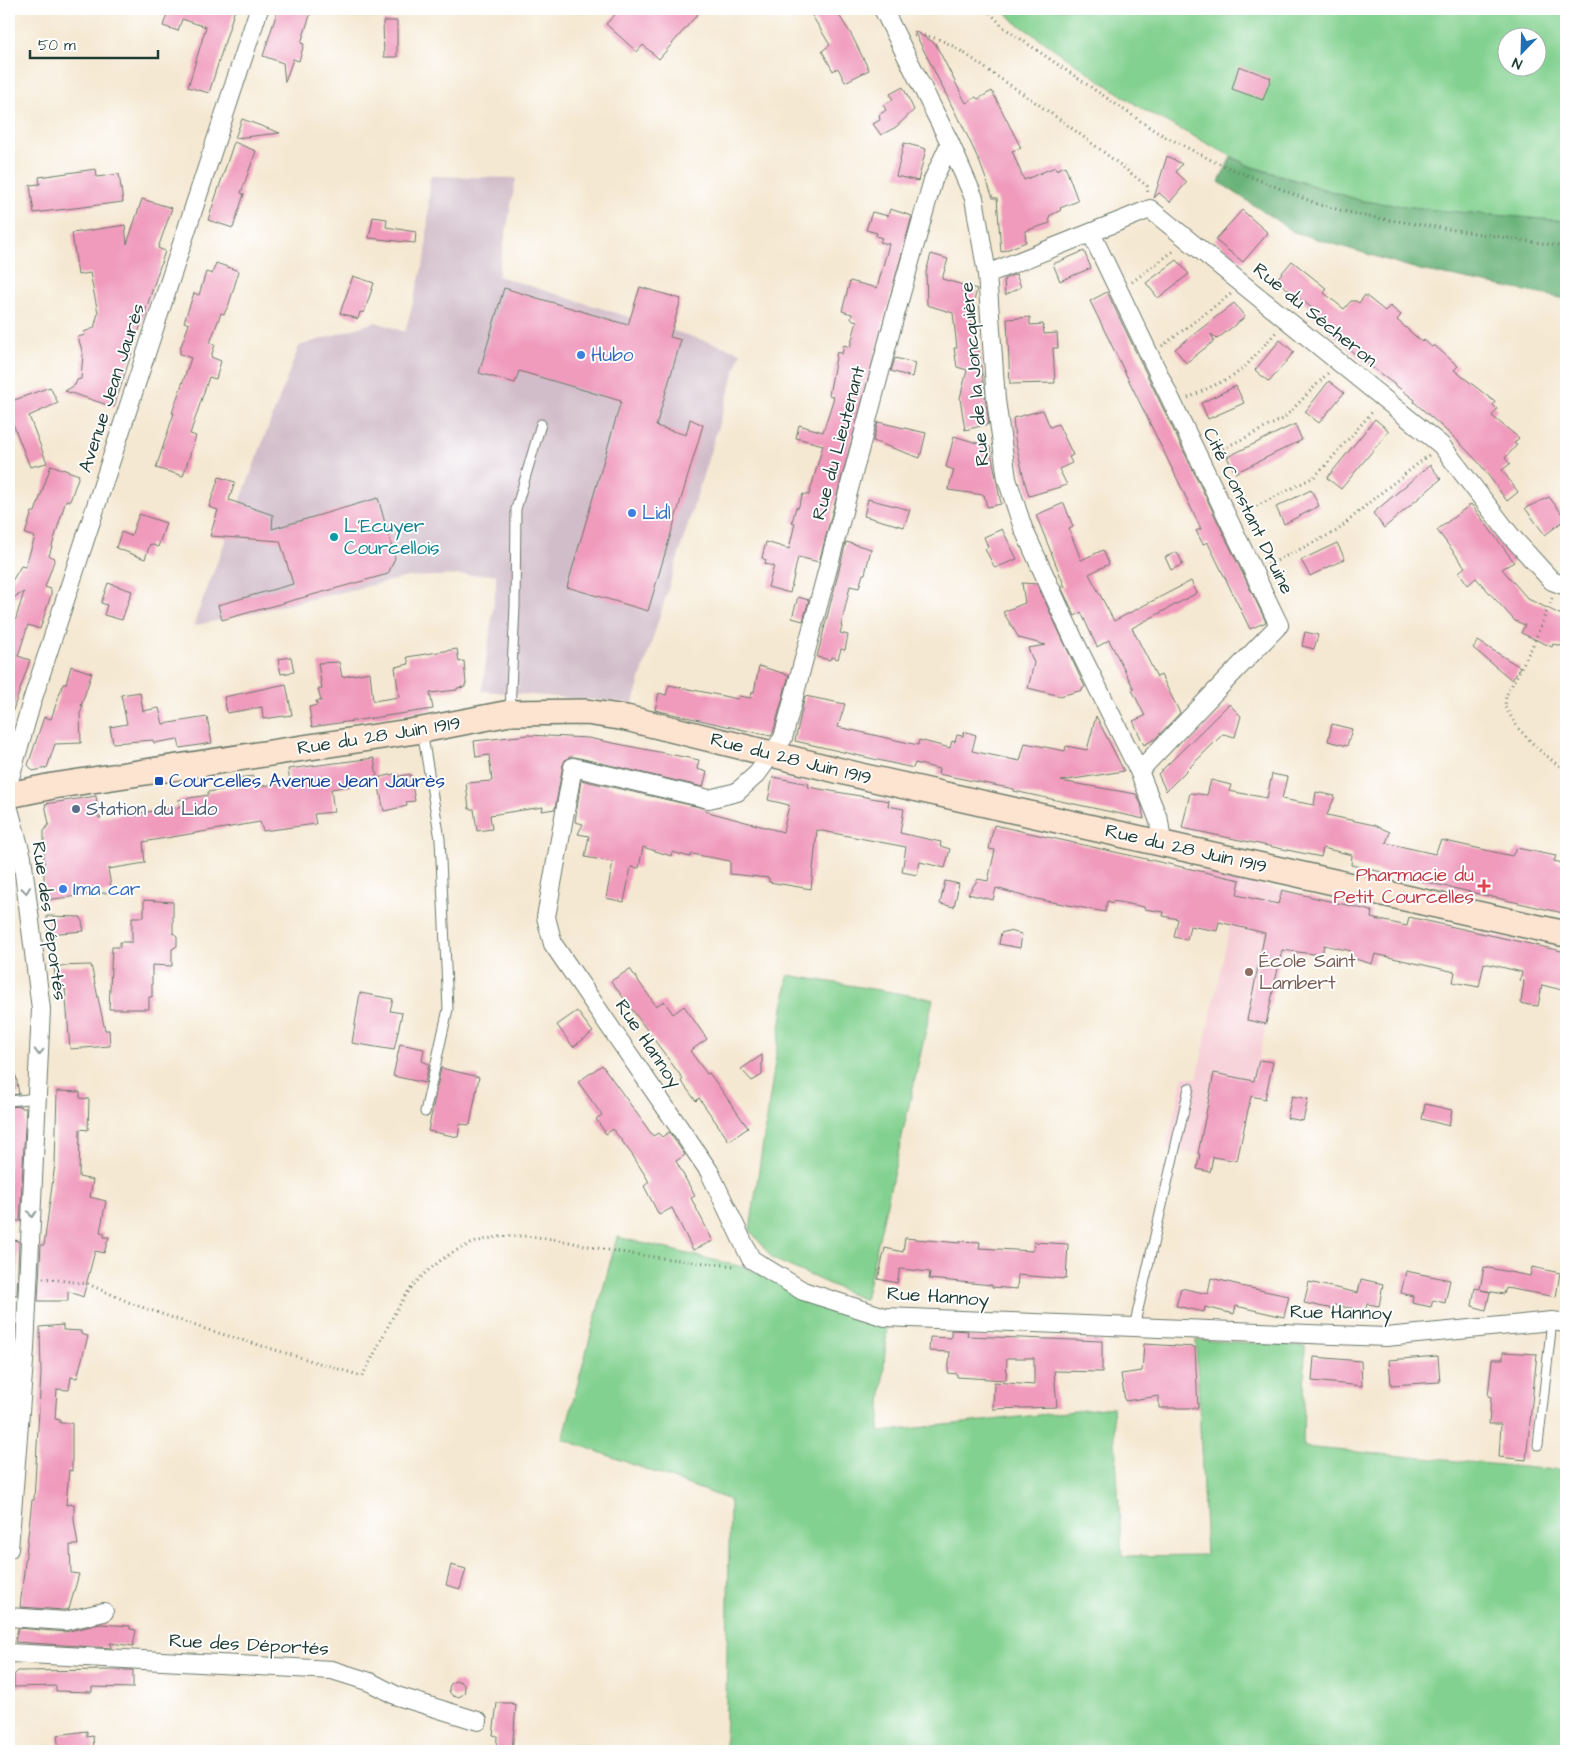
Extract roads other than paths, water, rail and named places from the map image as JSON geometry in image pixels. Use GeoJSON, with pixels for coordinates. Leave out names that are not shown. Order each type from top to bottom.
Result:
{"type":"FeatureCollection","features":[{"type":"Feature","properties":{"kind":"main road","name":"Rue du 28 Juin 1919"},"geometry":{"type":"LineString","coordinates":[[9,795],[53,786],[422,730],[510,713],[586,712],[626,718],[865,777],[1566,934]]}},
{"type":"Feature","properties":{"kind":"street","name":"Avenue Jean Jaurès"},"geometry":{"type":"LineString","coordinates":[[9,781],[35,693],[259,9]]}},
{"type":"Feature","properties":{"kind":"street","name":"Rue de la Joncquière"},"geometry":{"type":"LineString","coordinates":[[883,9],[950,143],[974,198],[987,274],[996,400],[1007,479],[1031,545],[1074,640],[1139,771],[1159,821],[1162,843]]}},
{"type":"Feature","properties":{"kind":"street","name":"Rue du Lieutenant"},"geometry":{"type":"LineString","coordinates":[[573,767],[709,799],[737,792],[757,774],[783,738],[895,315],[933,180],[950,143]]}},
{"type":"Feature","properties":{"kind":"street","name":"Rue du Sécheron"},"geometry":{"type":"LineString","coordinates":[[1091,233],[1150,209],[1441,445],[1512,536],[1552,581],[1562,584]]}},
{"type":"Feature","properties":{"kind":"street"},"geometry":{"type":"LineString","coordinates":[[987,274],[1091,233]]}},
{"type":"Feature","properties":{"kind":"street","name":"Cité Constant Druine"},"geometry":{"type":"LineString","coordinates":[[1091,233],[1279,625],[1139,771]]}},
{"type":"Feature","properties":{"kind":"street","name":"Rue Hannoy"},"geometry":{"type":"LineString","coordinates":[[573,767],[546,917],[553,944],[709,1170],[751,1259],[803,1291],[885,1317],[1386,1337],[1559,1322]]}},
{"type":"Feature","properties":{"kind":"street","name":"Rue des Déportés"},"geometry":{"type":"LineString","coordinates":[[9,809],[22,857],[41,1009],[25,1349],[9,1549]]}},
{"type":"Feature","properties":{"kind":"street"},"geometry":{"type":"LineString","coordinates":[[9,1617],[65,1621],[104,1612]]}},
{"type":"Feature","properties":{"kind":"street","name":"Rue des Déportés"},"geometry":{"type":"LineString","coordinates":[[9,1653],[332,1670],[370,1682],[397,1696],[478,1721]]}},
{"type":"Feature","properties":{"kind":"lane"},"geometry":{"type":"LineString","coordinates":[[510,713],[515,607],[516,509],[542,424]]}},
{"type":"Feature","properties":{"kind":"lane"},"geometry":{"type":"LineString","coordinates":[[422,730],[440,839],[448,1009],[425,1112]]}},
{"type":"Feature","properties":{"kind":"lane"},"geometry":{"type":"LineString","coordinates":[[1134,1327],[1189,1088]]}},
{"type":"Feature","properties":{"kind":"lane"},"geometry":{"type":"LineString","coordinates":[[9,1101],[37,1098]]}},
{"type":"Feature","properties":{"kind":"lane"},"geometry":{"type":"LineString","coordinates":[[1538,1445],[1559,1322]]}},
{"type":"Feature","properties":{"kind":"place","name":"Hubo"},"geometry":{"type":"Point","coordinates":[581,355]}},
{"type":"Feature","properties":{"kind":"place","name":"Lidl"},"geometry":{"type":"Point","coordinates":[632,513]}},
{"type":"Feature","properties":{"kind":"place","name":"L'Ecuyer Courcellois"},"geometry":{"type":"Point","coordinates":[334,537]}},
{"type":"Feature","properties":{"kind":"place","name":"Courcelles Avenue Jean Jaurès"},"geometry":{"type":"Point","coordinates":[159,781]}},
{"type":"Feature","properties":{"kind":"place","name":"Station du Lido"},"geometry":{"type":"Point","coordinates":[76,809]}},
{"type":"Feature","properties":{"kind":"place","name":"Pharmacie du Petit Courcelles"},"geometry":{"type":"Point","coordinates":[1484,886]}},
{"type":"Feature","properties":{"kind":"place","name":"Ima car"},"geometry":{"type":"Point","coordinates":[63,889]}},
{"type":"Feature","properties":{"kind":"place","name":"École Saint Lambert"},"geometry":{"type":"Point","coordinates":[1249,972]}}]}
